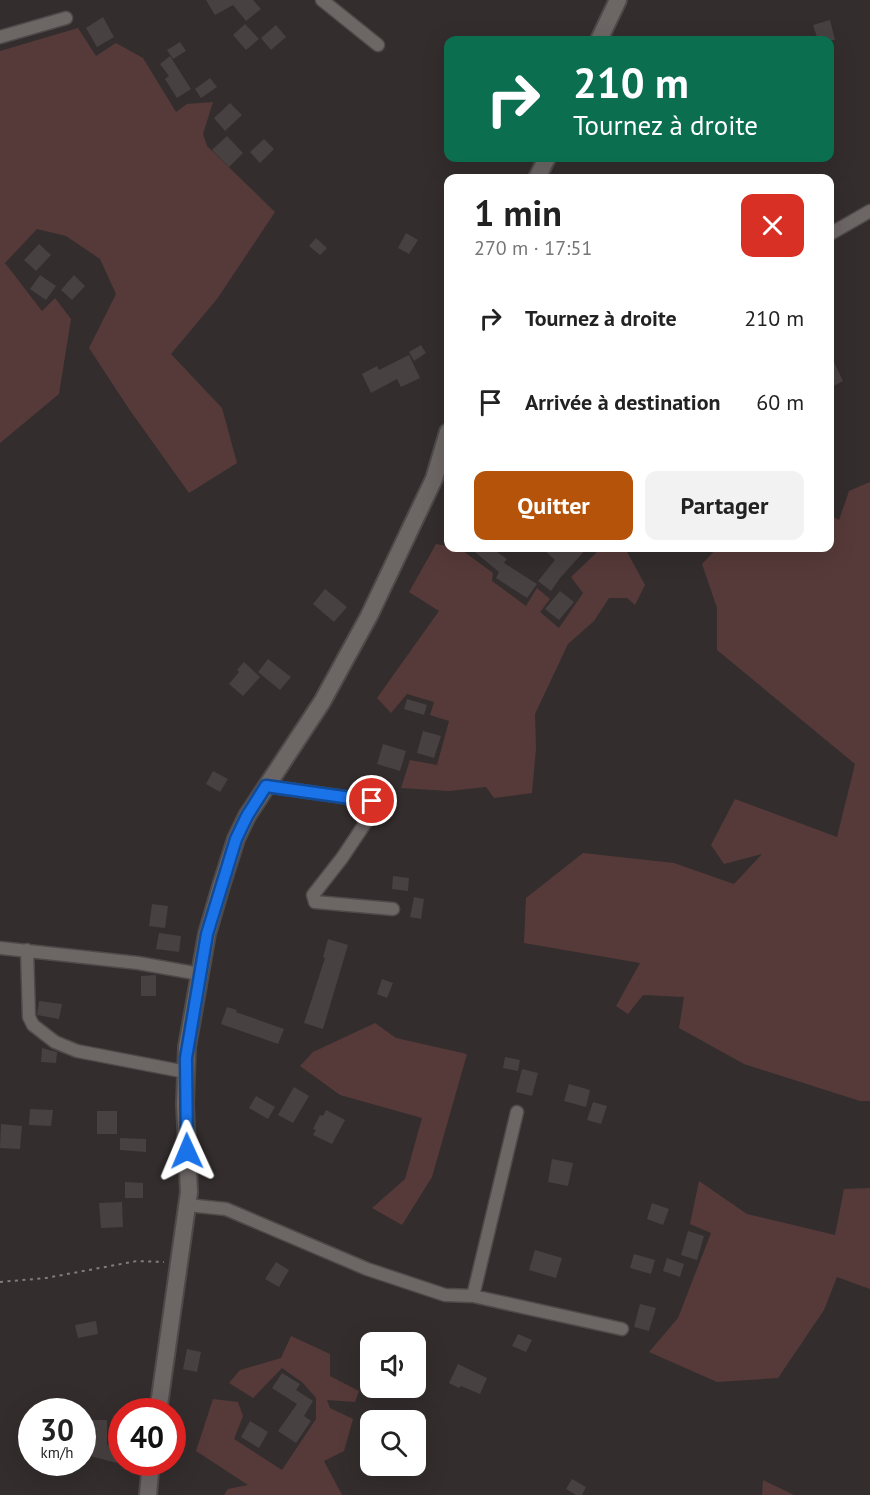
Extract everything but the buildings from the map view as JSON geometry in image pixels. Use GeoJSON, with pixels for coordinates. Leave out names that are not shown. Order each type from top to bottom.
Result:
{"type":"FeatureCollection","features":[{"type":"Feature","properties":{"kind":"street"},"geometry":{"type":"LineString","coordinates":[[322,0],[378,45]]}},
{"type":"Feature","properties":{"kind":"street"},"geometry":{"type":"LineString","coordinates":[[601,36],[618,0]]}},
{"type":"Feature","properties":{"kind":"street"},"geometry":{"type":"LineString","coordinates":[[0,37],[66,18]]}},
{"type":"Feature","properties":{"kind":"street"},"geometry":{"type":"LineString","coordinates":[[834,232],[870,211]]}},
{"type":"Feature","properties":{"kind":"street"},"geometry":{"type":"LineString","coordinates":[[160,1398],[188,1204],[187,1047],[207,934],[228,862],[247,816],[332,687],[444,463]]}},
{"type":"Feature","properties":{"kind":"street"},"geometry":{"type":"LineString","coordinates":[[266,786],[372,801],[374,810],[312,898],[315,902],[393,909]]}},
{"type":"Feature","properties":{"kind":"street"},"geometry":{"type":"LineString","coordinates":[[0,948],[138,963],[200,974]]}},
{"type":"Feature","properties":{"kind":"street"},"geometry":{"type":"LineString","coordinates":[[27,950],[29,1017],[33,1025],[55,1042],[77,1051],[186,1072]]}},
{"type":"Feature","properties":{"kind":"street"},"geometry":{"type":"LineString","coordinates":[[472,1296],[517,1112]]}},
{"type":"Feature","properties":{"kind":"street"},"geometry":{"type":"LineString","coordinates":[[188,1204],[226,1209],[367,1269],[445,1295],[472,1296],[622,1329]]}},
{"type":"Feature","properties":{"kind":"street"},"geometry":{"type":"LineString","coordinates":[[148,1495],[150,1476]]}},
{"type":"Feature","properties":{"kind":"path"},"geometry":{"type":"LineString","coordinates":[[0,1282],[46,1278],[137,1261],[179,1263]]}},
{"type":"Feature","properties":{"kind":"shaded area"},"geometry":{"type":"Polygon","coordinates":[[[78,28],[96,56],[116,43],[143,58],[176,112],[187,104],[213,102],[203,134],[207,146],[275,212],[217,299],[171,354],[222,408],[237,463],[189,493],[89,348],[116,294],[100,259],[66,236],[37,229],[5,263],[42,311],[55,298],[71,319],[59,394],[0,443],[0,51],[78,28]]]}},
{"type":"Feature","properties":{"kind":"shaded area"},"geometry":{"type":"Polygon","coordinates":[[[870,482],[870,1101],[860,1101],[744,1064],[679,1028],[684,997],[643,995],[628,1014],[616,1006],[640,963],[524,943],[526,898],[583,853],[674,863],[734,884],[762,854],[724,864],[711,845],[735,799],[837,837],[855,764],[717,650],[717,608],[702,564],[713,552],[834,552],[834,517],[839,520],[849,491],[870,482]]]}},
{"type":"Feature","properties":{"kind":"shaded area"},"geometry":{"type":"Polygon","coordinates":[[[436,544],[444,545],[444,552],[464,552],[493,573],[492,581],[526,606],[537,588],[550,599],[540,612],[559,628],[583,593],[571,577],[597,552],[627,552],[645,585],[635,605],[627,598],[609,598],[594,621],[568,644],[535,714],[536,748],[532,793],[494,798],[486,787],[449,791],[401,788],[410,760],[437,765],[449,721],[430,715],[434,702],[407,694],[391,713],[377,698],[439,611],[409,592],[436,544]]]}},
{"type":"Feature","properties":{"kind":"shaded area"},"geometry":{"type":"Polygon","coordinates":[[[375,1023],[396,1038],[467,1054],[432,1177],[402,1225],[372,1208],[405,1179],[422,1118],[340,1095],[300,1066],[313,1052],[375,1023]]]}},
{"type":"Feature","properties":{"kind":"shaded area"},"geometry":{"type":"Polygon","coordinates":[[[699,1181],[747,1214],[835,1235],[844,1189],[870,1188],[870,1289],[837,1277],[824,1310],[778,1378],[717,1382],[649,1352],[678,1318],[711,1233],[690,1224],[699,1181]]]}},
{"type":"Feature","properties":{"kind":"shaded area"},"geometry":{"type":"Polygon","coordinates":[[[291,1336],[330,1354],[330,1376],[359,1391],[355,1402],[327,1400],[330,1408],[353,1419],[344,1451],[324,1461],[342,1495],[224,1495],[228,1489],[248,1485],[196,1451],[213,1399],[238,1402],[243,1416],[234,1439],[282,1470],[316,1419],[316,1398],[303,1383],[282,1368],[253,1398],[229,1383],[240,1370],[281,1358],[291,1336]]]}},
{"type":"Feature","properties":{"kind":"shaded area"},"geometry":{"type":"Polygon","coordinates":[[[763,1480],[794,1495],[762,1495],[763,1480]]]}},
{"type":"Feature","properties":{"kind":"route"},"geometry":{"type":"LineString","coordinates":[[187,1151],[186,1058],[203,954],[228,862],[247,816],[266,786],[343,795],[372,801]]}}]}
